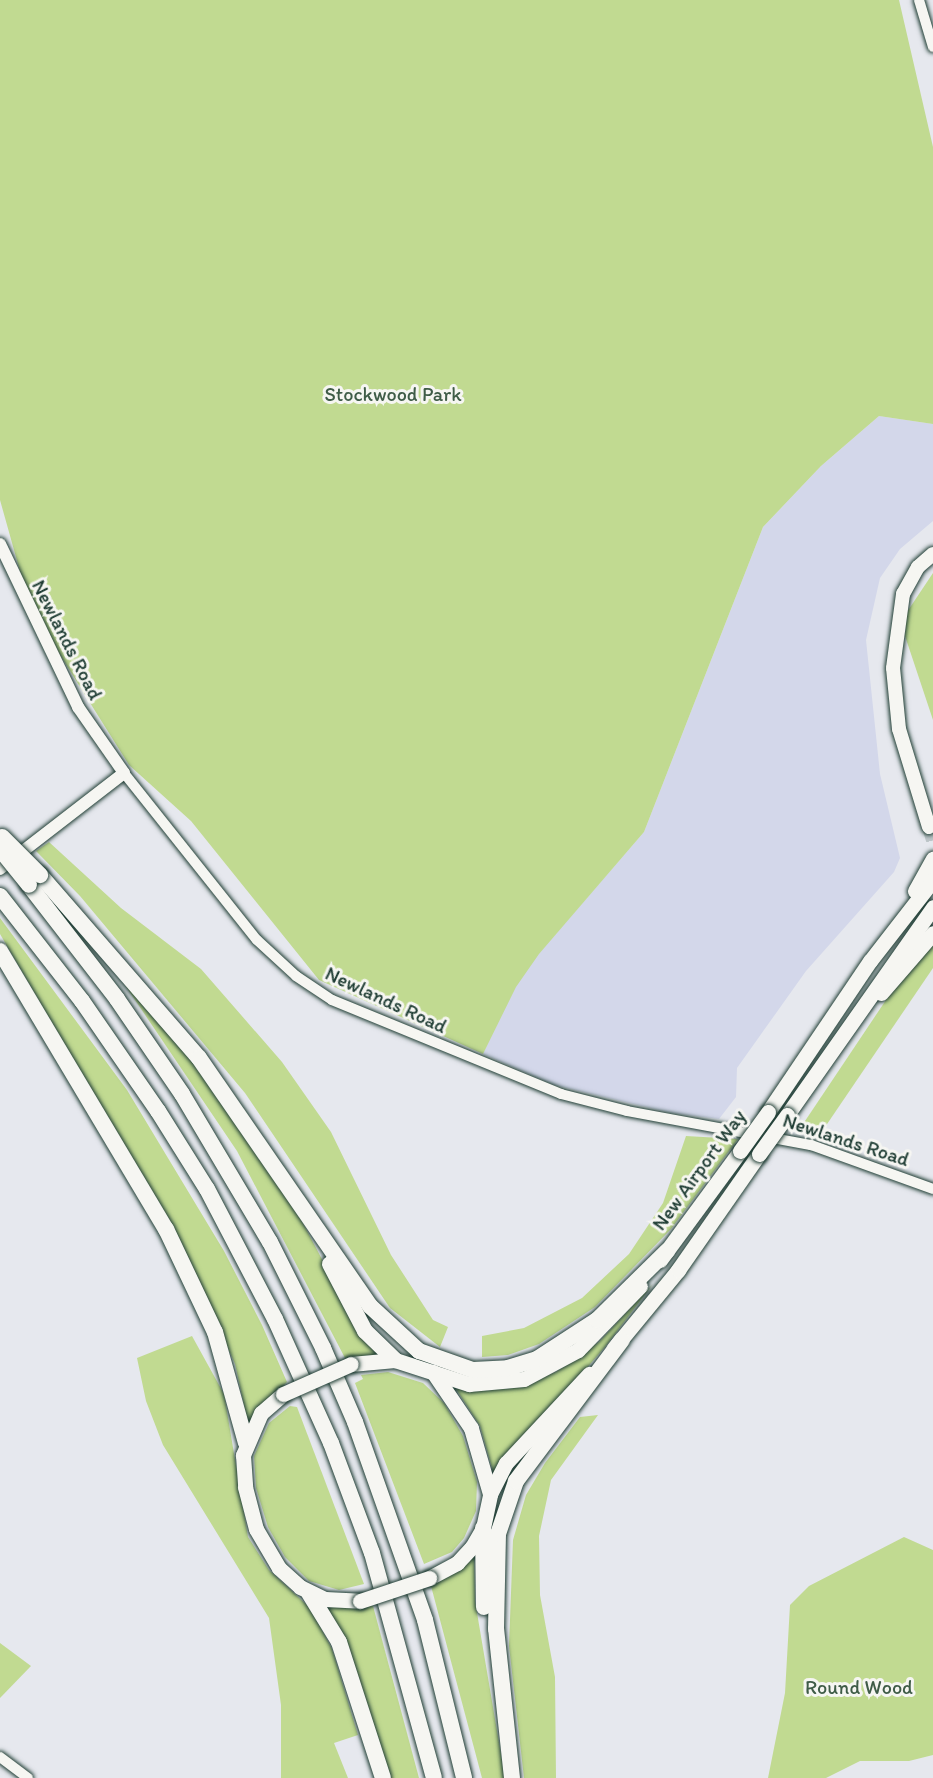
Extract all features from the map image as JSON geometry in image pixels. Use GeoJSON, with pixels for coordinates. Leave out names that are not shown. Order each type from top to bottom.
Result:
{"type":"FeatureCollection","features":[{"type":"Feature","properties":{"kind":"highway"},"geometry":{"type":"LineString","coordinates":[[1,840],[34,880],[199,1058],[382,1321],[430,1358],[473,1370],[523,1364],[570,1341],[667,1251]]}},
{"type":"Feature","properties":{"kind":"highway"},"geometry":{"type":"LineString","coordinates":[[897,926],[933,859]]}},
{"type":"Feature","properties":{"kind":"highway"},"geometry":{"type":"LineString","coordinates":[[34,880],[182,1094],[270,1242],[323,1348],[359,1433],[425,1620],[464,1778]]}},
{"type":"Feature","properties":{"kind":"highway","name":"New Airport Way"},"geometry":{"type":"LineString","coordinates":[[395,1360],[488,1385],[524,1379],[556,1365],[609,1322],[667,1251],[768,1112],[897,926],[933,880]]}},
{"type":"Feature","properties":{"kind":"highway"},"geometry":{"type":"LineString","coordinates":[[2,899],[158,1111],[207,1189],[275,1319],[331,1443],[372,1553],[434,1778]]}},
{"type":"Feature","properties":{"kind":"highway","name":"New Airport Way"},"geometry":{"type":"LineString","coordinates":[[490,1494],[506,1463],[622,1340],[759,1154],[933,907]]}},
{"type":"Feature","properties":{"kind":"highway"},"geometry":{"type":"LineString","coordinates":[[837,1042],[933,933]]}},
{"type":"Feature","properties":{"kind":"highway"},"geometry":{"type":"LineString","coordinates":[[0,951],[185,1268],[224,1355],[246,1443],[245,1487],[256,1529],[279,1568],[309,1593],[339,1642],[383,1778]]}},
{"type":"Feature","properties":{"kind":"highway"},"geometry":{"type":"LineString","coordinates":[[297,1199],[359,1322],[395,1360]]}},
{"type":"Feature","properties":{"kind":"highway"},"geometry":{"type":"LineString","coordinates":[[512,1778],[494,1571],[507,1502],[528,1463],[622,1340]]}},
{"type":"Feature","properties":{"kind":"highway"},"geometry":{"type":"LineString","coordinates":[[246,1443],[261,1413],[283,1394],[351,1364],[395,1360]]}},
{"type":"Feature","properties":{"kind":"highway"},"geometry":{"type":"LineString","coordinates":[[434,1372],[471,1428],[490,1494],[483,1528],[483,1605],[508,1744]]}},
{"type":"Feature","properties":{"kind":"highway"},"geometry":{"type":"LineString","coordinates":[[309,1593],[332,1600],[360,1601],[429,1578],[464,1557],[483,1528]]}},
{"type":"Feature","properties":{"kind":"main road","name":"Newlands Road"},"geometry":{"type":"LineString","coordinates":[[0,544],[78,707],[124,773]]}},
{"type":"Feature","properties":{"kind":"main road"},"geometry":{"type":"LineString","coordinates":[[929,827],[899,729],[893,668],[903,594],[918,567],[933,554]]}},
{"type":"Feature","properties":{"kind":"main road"},"geometry":{"type":"LineString","coordinates":[[0,869],[124,773]]}},
{"type":"Feature","properties":{"kind":"street"},"geometry":{"type":"LineString","coordinates":[[919,0],[933,47]]}},
{"type":"Feature","properties":{"kind":"street","name":"Newlands Road"},"geometry":{"type":"LineString","coordinates":[[124,773],[257,940],[296,976],[342,1004],[561,1094],[812,1145],[933,1189]]}},
{"type":"Feature","properties":{"kind":"street"},"geometry":{"type":"LineString","coordinates":[[0,1757],[28,1778]]}},
{"type":"Feature","properties":{"kind":"shaded area"},"geometry":{"type":"Polygon","coordinates":[[[879,416],[933,424],[933,521],[900,549],[880,578],[866,640],[880,774],[900,858],[894,872],[806,971],[737,1068],[736,1097],[719,1119],[671,1113],[554,1085],[483,1054],[501,997],[644,832],[763,527],[821,466],[879,416]]]}},
{"type":"Feature","properties":{"kind":"green space","name":"Stockwood Park"},"geometry":{"type":"Polygon","coordinates":[[[0,0],[899,0],[933,147],[933,424],[879,416],[821,466],[763,527],[644,832],[539,954],[516,987],[483,1054],[319,980],[191,821],[129,765],[30,607],[0,500],[0,0]]]}},
{"type":"Feature","properties":{"kind":"green space"},"geometry":{"type":"Polygon","coordinates":[[[933,573],[933,720],[905,636],[907,612],[933,573]]]}},
{"type":"Feature","properties":{"kind":"green space"},"geometry":{"type":"Polygon","coordinates":[[[49,842],[121,908],[201,969],[282,1062],[331,1132],[391,1255],[433,1320],[448,1327],[440,1347],[390,1308],[245,1093],[80,896],[36,851],[49,842]]]}},
{"type":"Feature","properties":{"kind":"green space"},"geometry":{"type":"Polygon","coordinates":[[[0,918],[127,1090],[224,1251],[262,1325],[287,1382],[248,1423],[235,1364],[182,1245],[0,934],[0,918]]]}},
{"type":"Feature","properties":{"kind":"green space"},"geometry":{"type":"Polygon","coordinates":[[[933,945],[933,968],[823,1130],[799,1130],[888,997],[933,945]]]}},
{"type":"Feature","properties":{"kind":"green space"},"geometry":{"type":"Polygon","coordinates":[[[108,960],[178,1041],[288,1195],[360,1331],[383,1354],[345,1358],[237,1151],[108,960]]]}},
{"type":"Feature","properties":{"kind":"green space"},"geometry":{"type":"Polygon","coordinates":[[[686,1136],[738,1139],[671,1229],[595,1307],[539,1344],[508,1355],[482,1357],[482,1336],[524,1328],[582,1298],[629,1254],[663,1203],[686,1136]]]}},
{"type":"Feature","properties":{"kind":"green space"},"geometry":{"type":"Polygon","coordinates":[[[653,1284],[605,1347],[494,1475],[480,1426],[456,1389],[506,1389],[556,1372],[599,1342],[653,1284]]]}},
{"type":"Feature","properties":{"kind":"green space"},"geometry":{"type":"Polygon","coordinates":[[[192,1336],[224,1394],[248,1537],[269,1570],[310,1608],[332,1649],[358,1735],[334,1743],[348,1778],[281,1778],[281,1705],[269,1618],[163,1445],[146,1401],[137,1358],[192,1336]]]}},
{"type":"Feature","properties":{"kind":"green space"},"geometry":{"type":"Polygon","coordinates":[[[388,1372],[423,1383],[444,1403],[463,1436],[477,1482],[476,1511],[464,1538],[452,1552],[424,1564],[355,1383],[363,1379],[361,1375],[388,1372]]]}},
{"type":"Feature","properties":{"kind":"green space"},"geometry":{"type":"Polygon","coordinates":[[[290,1406],[297,1407],[364,1584],[339,1590],[309,1581],[285,1557],[268,1527],[256,1488],[254,1456],[269,1423],[290,1406]]]}},
{"type":"Feature","properties":{"kind":"green space"},"geometry":{"type":"Polygon","coordinates":[[[598,1415],[551,1480],[539,1536],[540,1595],[555,1677],[556,1778],[524,1778],[509,1646],[513,1540],[526,1495],[545,1463],[580,1417],[598,1415]]]}},
{"type":"Feature","properties":{"kind":"green space","name":"Round Wood"},"geometry":{"type":"Polygon","coordinates":[[[904,1537],[933,1550],[933,1755],[909,1761],[860,1761],[826,1778],[768,1778],[785,1693],[790,1605],[809,1586],[904,1537]]]}},
{"type":"Feature","properties":{"kind":"green space"},"geometry":{"type":"Polygon","coordinates":[[[474,1554],[475,1601],[505,1778],[482,1778],[431,1586],[474,1554]]]}},
{"type":"Feature","properties":{"kind":"green space"},"geometry":{"type":"Polygon","coordinates":[[[326,1605],[373,1606],[419,1778],[390,1778],[326,1605]]]}},
{"type":"Feature","properties":{"kind":"green space"},"geometry":{"type":"Polygon","coordinates":[[[0,1643],[31,1666],[0,1698],[0,1643]]]}},
{"type":"Feature","properties":{"kind":"tunnel"},"geometry":{"type":"LineString","coordinates":[[929,827],[933,840]]}}]}
